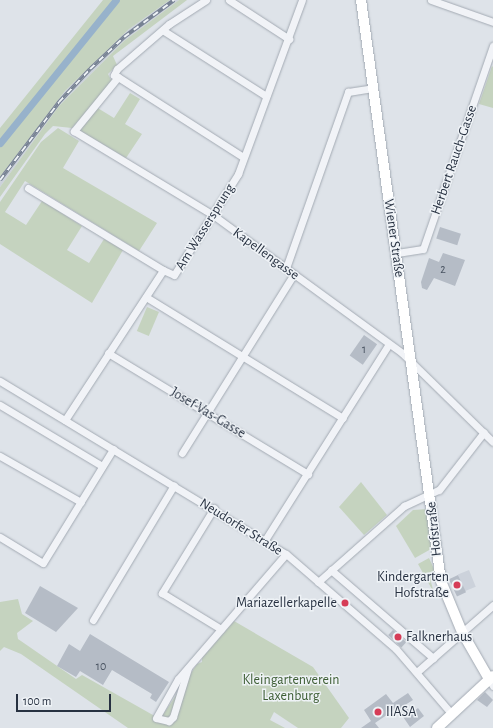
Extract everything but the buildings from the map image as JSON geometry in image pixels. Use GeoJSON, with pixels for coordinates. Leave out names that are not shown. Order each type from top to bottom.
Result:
{"type":"FeatureCollection","features":[{"type":"Feature","properties":{"kind":"main road","name":"Wiener Straße"},"geometry":{"type":"LineString","coordinates":[[361,0],[411,361]]}},
{"type":"Feature","properties":{"kind":"main road","name":"Hofstraße"},"geometry":{"type":"LineString","coordinates":[[411,361],[441,581],[462,632],[492,680]]}},
{"type":"Feature","properties":{"kind":"main road"},"geometry":{"type":"LineString","coordinates":[[437,728],[450,712],[492,680]]}},
{"type":"Feature","properties":{"kind":"street"},"geometry":{"type":"LineString","coordinates":[[206,0],[164,31],[117,69],[114,75],[243,156]]}},
{"type":"Feature","properties":{"kind":"street"},"geometry":{"type":"LineString","coordinates":[[229,0],[289,39]]}},
{"type":"Feature","properties":{"kind":"street","name":"Am Wassersprung"},"geometry":{"type":"LineString","coordinates":[[65,420],[163,270],[174,275],[238,174],[243,156],[289,39],[302,0]]}},
{"type":"Feature","properties":{"kind":"street"},"geometry":{"type":"LineString","coordinates":[[431,0],[493,22]]}},
{"type":"Feature","properties":{"kind":"street"},"geometry":{"type":"LineString","coordinates":[[164,31],[266,96]]}},
{"type":"Feature","properties":{"kind":"street","name":"Herbert Rauch-Gasse"},"geometry":{"type":"LineString","coordinates":[[397,253],[423,249],[493,46]]}},
{"type":"Feature","properties":{"kind":"street","name":"Kapellengasse"},"geometry":{"type":"LineString","coordinates":[[118,78],[74,131],[213,215],[411,361]]}},
{"type":"Feature","properties":{"kind":"street"},"geometry":{"type":"LineString","coordinates":[[286,268],[348,92],[373,88]]}},
{"type":"Feature","properties":{"kind":"street"},"geometry":{"type":"LineString","coordinates":[[28,188],[163,270]]}},
{"type":"Feature","properties":{"kind":"street"},"geometry":{"type":"LineString","coordinates":[[182,453],[294,274]]}},
{"type":"Feature","properties":{"kind":"street"},"geometry":{"type":"LineString","coordinates":[[146,297],[343,418]]}},
{"type":"Feature","properties":{"kind":"street"},"geometry":{"type":"LineString","coordinates":[[265,540],[389,344]]}},
{"type":"Feature","properties":{"kind":"street","name":"Josef-Vas-Gasse"},"geometry":{"type":"LineString","coordinates":[[108,352],[308,474]]}},
{"type":"Feature","properties":{"kind":"street"},"geometry":{"type":"LineString","coordinates":[[411,361],[493,442]]}},
{"type":"Feature","properties":{"kind":"street","name":"Neudorfer Straße"},"geometry":{"type":"LineString","coordinates":[[0,381],[214,508],[286,554],[418,672],[450,712]]}},
{"type":"Feature","properties":{"kind":"street"},"geometry":{"type":"LineString","coordinates":[[0,405],[102,466]]}},
{"type":"Feature","properties":{"kind":"street"},"geometry":{"type":"LineString","coordinates":[[318,582],[404,506],[430,493],[440,490],[484,432]]}},
{"type":"Feature","properties":{"kind":"street"},"geometry":{"type":"LineString","coordinates":[[0,537],[43,563],[113,449]]}},
{"type":"Feature","properties":{"kind":"street"},"geometry":{"type":"LineString","coordinates":[[0,456],[81,502]]}},
{"type":"Feature","properties":{"kind":"street"},"geometry":{"type":"LineString","coordinates":[[93,620],[174,485]]}},
{"type":"Feature","properties":{"kind":"street"},"geometry":{"type":"LineString","coordinates":[[214,508],[162,593],[221,629]]}},
{"type":"Feature","properties":{"kind":"street"},"geometry":{"type":"LineString","coordinates":[[188,668],[173,717],[169,721],[156,718],[178,679],[286,554]]}},
{"type":"Feature","properties":{"kind":"street"},"geometry":{"type":"LineString","coordinates":[[332,570],[433,658]]}},
{"type":"Feature","properties":{"kind":"street"},"geometry":{"type":"LineString","coordinates":[[418,672],[493,605]]}},
{"type":"Feature","properties":{"kind":"shaded area"},"geometry":{"type":"Polygon","coordinates":[[[170,0],[179,0],[124,41],[59,106],[0,187],[0,177],[65,91],[129,29],[170,0]]]}},
{"type":"Feature","properties":{"kind":"shaded area"},"geometry":{"type":"Polygon","coordinates":[[[469,570],[476,587],[465,591],[458,574],[469,570]]]}},
{"type":"Feature","properties":{"kind":"green space"},"geometry":{"type":"Polygon","coordinates":[[[103,0],[170,0],[129,29],[65,91],[0,177],[0,128],[103,0]]]}},
{"type":"Feature","properties":{"kind":"green space"},"geometry":{"type":"Polygon","coordinates":[[[179,0],[187,0],[113,56],[117,65],[108,74],[112,82],[72,128],[53,126],[45,134],[0,197],[0,187],[59,106],[124,41],[179,0]]]}},
{"type":"Feature","properties":{"kind":"green space"},"geometry":{"type":"Polygon","coordinates":[[[492,66],[493,67],[493,108],[479,104],[492,66]]]}},
{"type":"Feature","properties":{"kind":"green space"},"geometry":{"type":"Polygon","coordinates":[[[130,93],[140,99],[125,124],[142,134],[126,158],[82,132],[79,127],[96,107],[114,118],[130,93]]]}},
{"type":"Feature","properties":{"kind":"green space"},"geometry":{"type":"Polygon","coordinates":[[[58,128],[79,141],[63,168],[157,223],[139,251],[25,181],[5,212],[26,225],[42,201],[52,207],[82,226],[67,250],[89,263],[104,239],[123,250],[92,303],[0,244],[0,202],[41,142],[58,128]]]}},
{"type":"Feature","properties":{"kind":"green space"},"geometry":{"type":"Polygon","coordinates":[[[147,307],[159,312],[149,336],[137,331],[147,307]]]}},
{"type":"Feature","properties":{"kind":"green space"},"geometry":{"type":"Polygon","coordinates":[[[361,482],[387,515],[364,535],[339,507],[361,482]]]}},
{"type":"Feature","properties":{"kind":"green space"},"geometry":{"type":"Polygon","coordinates":[[[428,509],[431,549],[415,558],[396,526],[413,510],[428,509]]]}},
{"type":"Feature","properties":{"kind":"green space"},"geometry":{"type":"Polygon","coordinates":[[[429,558],[435,571],[431,582],[434,593],[418,564],[429,558]]]}},
{"type":"Feature","properties":{"kind":"green space","name":"Kleingartenverein Laxenburg"},"geometry":{"type":"Polygon","coordinates":[[[18,599],[22,614],[33,621],[17,633],[18,639],[76,679],[82,675],[160,719],[197,664],[202,662],[202,658],[234,621],[313,667],[349,718],[341,728],[298,728],[274,712],[270,720],[285,728],[128,728],[21,654],[4,647],[0,651],[0,602],[18,599]]]}},
{"type":"Feature","properties":{"kind":"waterway"},"geometry":{"type":"LineString","coordinates":[[0,143],[116,0]]}},
{"type":"Feature","properties":{"kind":"railway"},"geometry":{"type":"LineString","coordinates":[[0,180],[59,102],[90,69],[124,37],[174,0]]}},
{"type":"Feature","properties":{"kind":"place","name":"Kindergarten Hofstraße"},"geometry":{"type":"Point","coordinates":[457,585]}},
{"type":"Feature","properties":{"kind":"place","name":"Mariazellerkapelle"},"geometry":{"type":"Point","coordinates":[345,603]}},
{"type":"Feature","properties":{"kind":"place","name":"Falknerhaus"},"geometry":{"type":"Point","coordinates":[398,637]}},
{"type":"Feature","properties":{"kind":"place","name":"IIASA"},"geometry":{"type":"Point","coordinates":[378,712]}}]}
